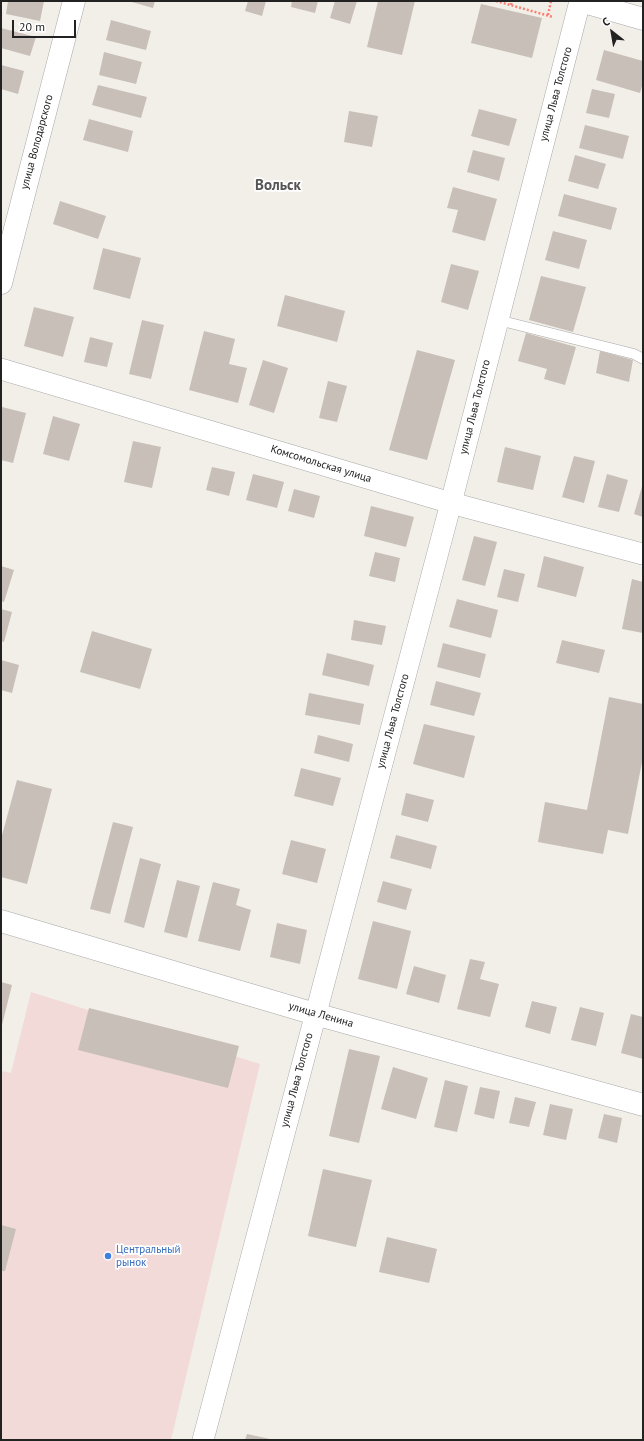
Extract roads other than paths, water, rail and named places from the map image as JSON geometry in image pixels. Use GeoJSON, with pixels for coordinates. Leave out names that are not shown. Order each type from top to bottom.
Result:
{"type":"FeatureCollection","features":[{"type":"Feature","properties":{"kind":"street","name":"улица Володарского"},"geometry":{"type":"LineString","coordinates":[[1,283],[74,1]]}},
{"type":"Feature","properties":{"kind":"street"},"geometry":{"type":"LineString","coordinates":[[580,1],[643,19]]}},
{"type":"Feature","properties":{"kind":"street","name":"улица Льва Толстого"},"geometry":{"type":"LineString","coordinates":[[203,1440],[451,503],[580,1]]}},
{"type":"Feature","properties":{"kind":"street","name":"Комсомольская улица"},"geometry":{"type":"LineString","coordinates":[[1,369],[451,503],[643,554]]}},
{"type":"Feature","properties":{"kind":"street","name":"улица Ленина"},"geometry":{"type":"LineString","coordinates":[[1,921],[315,1014],[643,1104]]}},
{"type":"Feature","properties":{"kind":"lane"},"geometry":{"type":"LineString","coordinates":[[498,320],[634,354],[643,359]]}},
{"type":"Feature","properties":{"kind":"place","name":"Центральный рынок"},"geometry":{"type":"Point","coordinates":[108,1256]}},
{"type":"Feature","properties":{"kind":"district","name":"Вольск"},"geometry":{"type":"Point","coordinates":[278,186]}}]}
